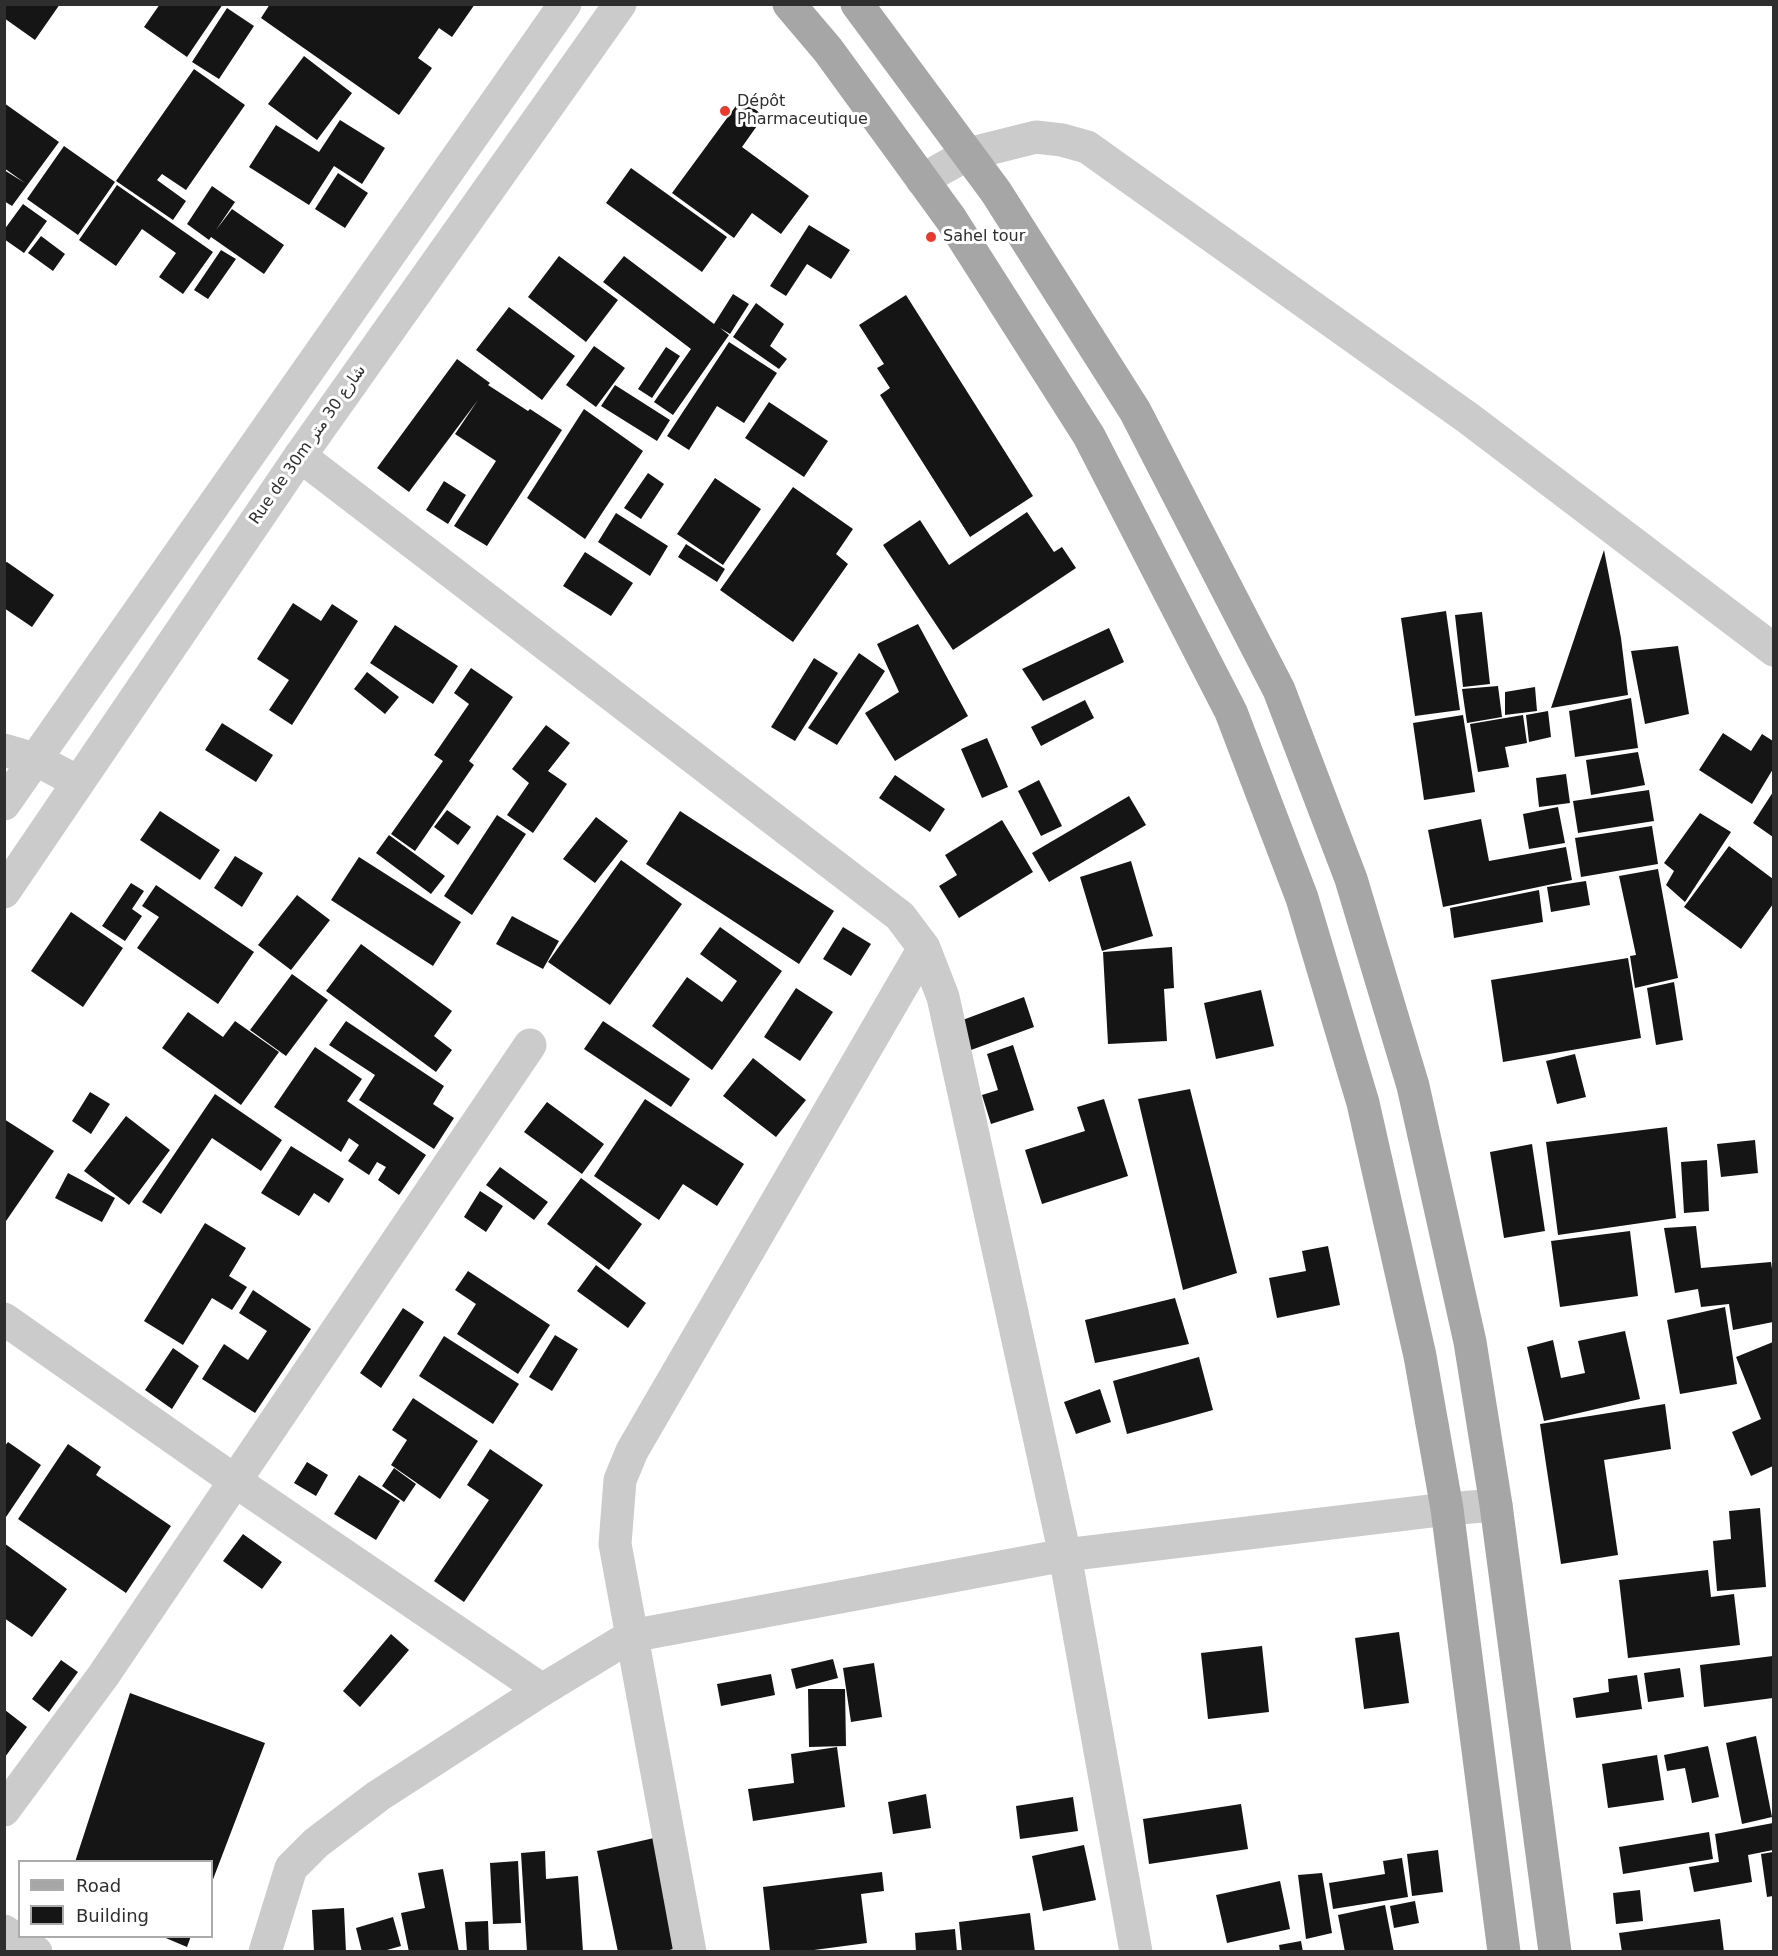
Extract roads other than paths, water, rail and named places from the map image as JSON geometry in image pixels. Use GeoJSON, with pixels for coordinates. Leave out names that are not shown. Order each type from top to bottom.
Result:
{"type":"FeatureCollection","features":[{"type":"Feature","properties":{"kind":"main road"},"geometry":{"type":"LineString","coordinates":[[789,4],[828,50],[951,219],[1089,436],[1231,712],[1302,898],[1363,1102],[1420,1356],[1447,1509],[1504,1952]]}},
{"type":"Feature","properties":{"kind":"main road"},"geometry":{"type":"LineString","coordinates":[[857,4],[872,21],[996,192],[1135,411],[1280,690],[1351,879],[1413,1086],[1470,1342],[1496,1505],[1556,1952]]}},
{"type":"Feature","properties":{"kind":"street"},"geometry":{"type":"LineString","coordinates":[[4,804],[20,755],[565,4]]}},
{"type":"Feature","properties":{"kind":"street","name":"Rue de 30m شارع 30 متر"},"geometry":{"type":"LineString","coordinates":[[4,892],[300,456],[620,4]]}},
{"type":"Feature","properties":{"kind":"street"},"geometry":{"type":"LineString","coordinates":[[922,180],[968,154],[1036,137],[1062,140],[1088,147],[1468,417],[1773,650]]}},
{"type":"Feature","properties":{"kind":"street"},"geometry":{"type":"LineString","coordinates":[[300,456],[900,916],[924,948],[942,997],[1065,1556],[1136,1952]]}},
{"type":"Feature","properties":{"kind":"street"},"geometry":{"type":"LineString","coordinates":[[20,755],[78,782]]}},
{"type":"Feature","properties":{"kind":"street"},"geometry":{"type":"LineString","coordinates":[[690,1952],[615,1544],[620,1480],[632,1451],[924,948]]}},
{"type":"Feature","properties":{"kind":"street"},"geometry":{"type":"LineString","coordinates":[[4,1810],[103,1676],[530,1045]]}},
{"type":"Feature","properties":{"kind":"street"},"geometry":{"type":"LineString","coordinates":[[4,1319],[235,1481],[542,1690]]}},
{"type":"Feature","properties":{"kind":"street"},"geometry":{"type":"LineString","coordinates":[[265,1952],[291,1868],[316,1843],[378,1796],[542,1690],[631,1636],[1065,1556],[1496,1505]]}},
{"type":"Feature","properties":{"kind":"street"},"geometry":{"type":"LineString","coordinates":[[4,1931],[36,1952]]}},
{"type":"Feature","properties":{"kind":"place","name":"Dépôt Pharmaceutique"},"geometry":{"type":"Point","coordinates":[725,111]}},
{"type":"Feature","properties":{"kind":"place","name":"Sahel tour"},"geometry":{"type":"Point","coordinates":[931,237]}}]}
